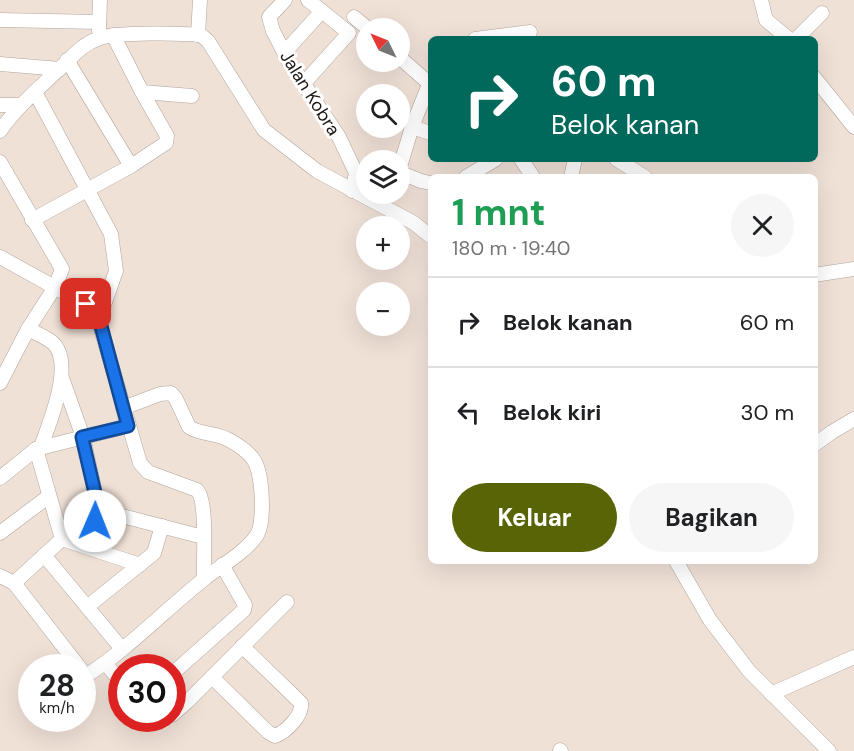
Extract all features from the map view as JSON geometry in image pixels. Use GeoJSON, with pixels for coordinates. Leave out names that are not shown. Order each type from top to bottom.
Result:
{"type":"FeatureCollection","features":[{"type":"Feature","properties":{"kind":"street"},"geometry":{"type":"LineString","coordinates":[[32,220],[130,166],[166,143],[167,140],[154,112],[106,37],[99,22],[100,0]]}},
{"type":"Feature","properties":{"kind":"street"},"geometry":{"type":"LineString","coordinates":[[200,0],[201,36],[264,130],[317,171],[414,223],[428,234]]}},
{"type":"Feature","properties":{"kind":"street","name":"Jalan Kobra"},"geometry":{"type":"LineString","coordinates":[[285,0],[269,17],[273,31],[284,54],[339,138],[356,172],[352,190]]}},
{"type":"Feature","properties":{"kind":"street"},"geometry":{"type":"LineString","coordinates":[[303,83],[349,33],[308,0]]}},
{"type":"Feature","properties":{"kind":"street"},"geometry":{"type":"LineString","coordinates":[[761,0],[766,20],[785,36]]}},
{"type":"Feature","properties":{"kind":"street"},"geometry":{"type":"LineString","coordinates":[[284,54],[322,11]]}},
{"type":"Feature","properties":{"kind":"street"},"geometry":{"type":"LineString","coordinates":[[799,36],[822,13]]}},
{"type":"Feature","properties":{"kind":"street"},"geometry":{"type":"LineString","coordinates":[[0,20],[99,22]]}},
{"type":"Feature","properties":{"kind":"street"},"geometry":{"type":"LineString","coordinates":[[499,36],[530,32]]}},
{"type":"Feature","properties":{"kind":"street"},"geometry":{"type":"LineString","coordinates":[[0,131],[21,105],[76,52],[106,37],[201,36]]}},
{"type":"Feature","properties":{"kind":"street"},"geometry":{"type":"LineString","coordinates":[[0,64],[64,64]]}},
{"type":"Feature","properties":{"kind":"street"},"geometry":{"type":"LineString","coordinates":[[64,64],[130,166]]}},
{"type":"Feature","properties":{"kind":"street"},"geometry":{"type":"LineString","coordinates":[[410,66],[428,81]]}},
{"type":"Feature","properties":{"kind":"street"},"geometry":{"type":"LineString","coordinates":[[818,82],[854,127]]}},
{"type":"Feature","properties":{"kind":"street"},"geometry":{"type":"LineString","coordinates":[[428,88],[412,127],[399,170],[400,173],[428,183]]}},
{"type":"Feature","properties":{"kind":"street"},"geometry":{"type":"LineString","coordinates":[[35,92],[111,234],[116,271],[99,319]]}},
{"type":"Feature","properties":{"kind":"street"},"geometry":{"type":"LineString","coordinates":[[142,92],[192,96]]}},
{"type":"Feature","properties":{"kind":"street"},"geometry":{"type":"LineString","coordinates":[[0,105],[21,105]]}},
{"type":"Feature","properties":{"kind":"street"},"geometry":{"type":"LineString","coordinates":[[412,127],[428,132]]}},
{"type":"Feature","properties":{"kind":"street"},"geometry":{"type":"LineString","coordinates":[[0,162],[32,220],[60,264],[61,274],[28,329],[0,383]]}},
{"type":"Feature","properties":{"kind":"street"},"geometry":{"type":"LineString","coordinates":[[471,174],[491,162]]}},
{"type":"Feature","properties":{"kind":"street"},"geometry":{"type":"LineString","coordinates":[[624,162],[641,174]]}},
{"type":"Feature","properties":{"kind":"street"},"geometry":{"type":"LineString","coordinates":[[0,257],[89,306],[99,319],[138,459],[148,472],[196,489],[201,494],[204,510],[204,579]]}},
{"type":"Feature","properties":{"kind":"street"},"geometry":{"type":"LineString","coordinates":[[818,274],[854,269]]}},
{"type":"Feature","properties":{"kind":"street"},"geometry":{"type":"LineString","coordinates":[[14,583],[62,540],[90,527],[99,510],[82,437],[62,378],[56,347],[49,340],[28,329]]}},
{"type":"Feature","properties":{"kind":"street"},"geometry":{"type":"LineString","coordinates":[[62,378],[39,448],[49,496],[62,540]]}},
{"type":"Feature","properties":{"kind":"street"},"geometry":{"type":"LineString","coordinates":[[96,669],[253,540],[259,532],[261,522],[261,489],[257,466],[253,458],[226,438],[189,427],[171,393],[160,394],[123,408]]}},
{"type":"Feature","properties":{"kind":"street"},"geometry":{"type":"LineString","coordinates":[[818,443],[854,419]]}},
{"type":"Feature","properties":{"kind":"street"},"geometry":{"type":"LineString","coordinates":[[0,478],[39,448],[128,426]]}},
{"type":"Feature","properties":{"kind":"street"},"geometry":{"type":"LineString","coordinates":[[0,533],[49,496]]}},
{"type":"Feature","properties":{"kind":"street"},"geometry":{"type":"LineString","coordinates":[[99,510],[203,537]]}},
{"type":"Feature","properties":{"kind":"street"},"geometry":{"type":"LineString","coordinates":[[87,607],[154,553],[162,526]]}},
{"type":"Feature","properties":{"kind":"street"},"geometry":{"type":"LineString","coordinates":[[62,540],[140,565]]}},
{"type":"Feature","properties":{"kind":"street"},"geometry":{"type":"LineString","coordinates":[[44,555],[122,649]]}},
{"type":"Feature","properties":{"kind":"street"},"geometry":{"type":"LineString","coordinates":[[678,564],[710,620],[749,671],[830,751]]}},
{"type":"Feature","properties":{"kind":"street"},"geometry":{"type":"LineString","coordinates":[[186,661],[243,610],[245,605],[242,596],[222,565]]}},
{"type":"Feature","properties":{"kind":"street"},"geometry":{"type":"LineString","coordinates":[[0,576],[14,583],[69,654]]}},
{"type":"Feature","properties":{"kind":"street"},"geometry":{"type":"LineString","coordinates":[[186,701],[287,602]]}},
{"type":"Feature","properties":{"kind":"street"},"geometry":{"type":"LineString","coordinates":[[212,677],[268,732],[275,736],[281,734],[300,714],[301,703],[242,646]]}},
{"type":"Feature","properties":{"kind":"street"},"geometry":{"type":"LineString","coordinates":[[771,694],[854,657]]}},
{"type":"Feature","properties":{"kind":"street"},"geometry":{"type":"LineString","coordinates":[[105,663],[108,667]]}},
{"type":"Feature","properties":{"kind":"route"},"geometry":{"type":"LineString","coordinates":[[86,304],[98,315],[128,426],[82,437],[99,510],[95,521]]}}]}
